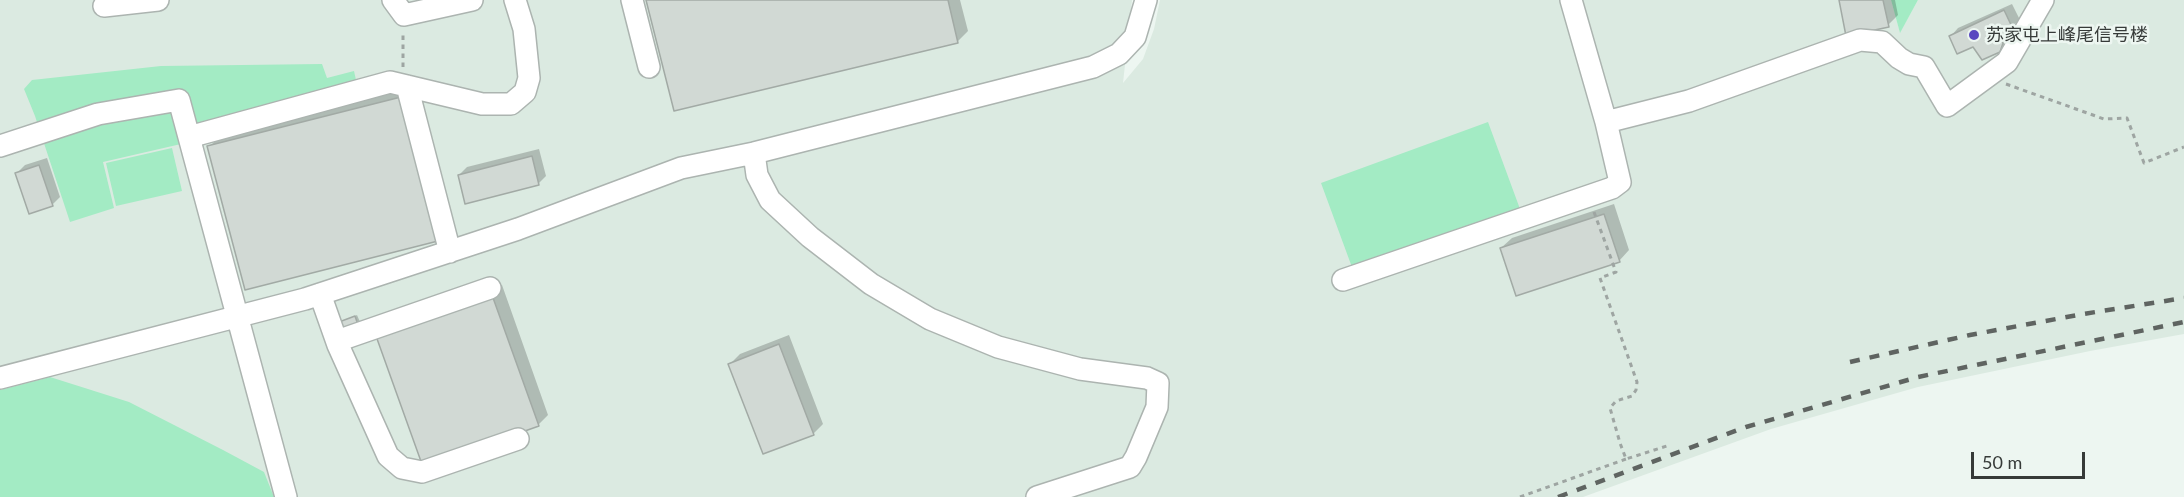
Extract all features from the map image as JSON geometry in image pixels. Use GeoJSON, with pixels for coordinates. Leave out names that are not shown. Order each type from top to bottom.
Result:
{"type":"FeatureCollection","features":[{"type":"Feature","properties":{"kind":"lane"},"geometry":{"type":"LineString","coordinates":[[104,6],[158,0]]}},
{"type":"Feature","properties":{"kind":"lane"},"geometry":{"type":"LineString","coordinates":[[398,7],[472,0]]}},
{"type":"Feature","properties":{"kind":"lane"},"geometry":{"type":"LineString","coordinates":[[189,137],[390,81],[482,105],[511,104],[525,92],[529,78],[524,28],[515,0]]}},
{"type":"Feature","properties":{"kind":"lane"},"geometry":{"type":"LineString","coordinates":[[633,0],[650,67]]}},
{"type":"Feature","properties":{"kind":"lane"},"geometry":{"type":"LineString","coordinates":[[0,378],[237,318],[320,294],[518,229],[681,168],[754,153],[1093,67],[1119,54],[1135,37],[1146,0]]}},
{"type":"Feature","properties":{"kind":"lane"},"geometry":{"type":"LineString","coordinates":[[1343,280],[1612,188],[1620,182],[1606,122],[1571,0]]}},
{"type":"Feature","properties":{"kind":"lane"},"geometry":{"type":"LineString","coordinates":[[1606,122],[1689,101],[1860,40],[1882,42],[1909,64],[1924,67],[1947,106],[2007,62],[2043,0]]}},
{"type":"Feature","properties":{"kind":"lane"},"geometry":{"type":"LineString","coordinates":[[407,86],[450,252]]}},
{"type":"Feature","properties":{"kind":"lane"},"geometry":{"type":"LineString","coordinates":[[0,146],[98,114],[179,100],[286,497]]}},
{"type":"Feature","properties":{"kind":"lane"},"geometry":{"type":"LineString","coordinates":[[754,153],[757,175],[770,201],[810,237],[871,284],[930,319],[998,348],[1080,369],[1147,378],[1158,383],[1157,407],[1130,467],[1037,497]]}},
{"type":"Feature","properties":{"kind":"lane"},"geometry":{"type":"LineString","coordinates":[[337,341],[490,288]]}},
{"type":"Feature","properties":{"kind":"lane"},"geometry":{"type":"LineString","coordinates":[[320,294],[337,341],[388,456],[402,468],[422,472],[518,439]]}},
{"type":"Feature","properties":{"kind":"path"},"geometry":{"type":"LineString","coordinates":[[398,7],[402,65],[407,86]]}},
{"type":"Feature","properties":{"kind":"path"},"geometry":{"type":"LineString","coordinates":[[1989,75],[1995,80],[2028,93],[2104,118],[2127,118],[2144,163],[2184,147]]}},
{"type":"Feature","properties":{"kind":"path"},"geometry":{"type":"LineString","coordinates":[[1588,196],[1616,272],[1600,278],[1637,382],[1632,396],[1616,401],[1610,408],[1626,459]]}},
{"type":"Feature","properties":{"kind":"path"},"geometry":{"type":"LineString","coordinates":[[1520,497],[1670,445]]}},
{"type":"Feature","properties":{"kind":"shaded area"},"geometry":{"type":"Polygon","coordinates":[[[0,0],[1132,0],[1123,83],[1143,59],[1154,29],[1160,0],[1891,0],[1900,32],[1918,0],[2184,0],[2184,334],[1918,387],[1771,429],[1583,497],[0,497],[0,0]]]}},
{"type":"Feature","properties":{"kind":"green space"},"geometry":{"type":"Polygon","coordinates":[[[1891,0],[1918,0],[1900,33],[1891,0]]]}},
{"type":"Feature","properties":{"kind":"green space"},"geometry":{"type":"Polygon","coordinates":[[[322,64],[327,78],[354,71],[356,80],[177,129],[181,144],[103,162],[114,208],[70,222],[24,89],[32,80],[161,66],[322,64]]]}},
{"type":"Feature","properties":{"kind":"green space"},"geometry":{"type":"Polygon","coordinates":[[[1488,122],[1520,209],[1353,270],[1321,183],[1488,122]]]}},
{"type":"Feature","properties":{"kind":"green space"},"geometry":{"type":"Polygon","coordinates":[[[172,148],[182,191],[116,206],[106,163],[172,148]]]}},
{"type":"Feature","properties":{"kind":"green space"},"geometry":{"type":"Polygon","coordinates":[[[50,377],[129,402],[223,450],[264,472],[274,497],[0,497],[0,390],[50,377]]]}},
{"type":"Feature","properties":{"kind":"building"},"geometry":{"type":"Polygon","coordinates":[[[646,0],[948,0],[958,43],[674,111],[646,0]]]}},
{"type":"Feature","properties":{"kind":"building"},"geometry":{"type":"Polygon","coordinates":[[[1839,0],[1883,0],[1889,27],[1846,36],[1839,0]]]}},
{"type":"Feature","properties":{"kind":"building","name":"苏家屯上峰尾信号楼"},"geometry":{"type":"Polygon","coordinates":[[[2004,10],[2013,29],[1999,35],[2003,43],[2000,52],[1982,60],[1973,47],[1957,54],[1949,36],[2004,10]]]}},
{"type":"Feature","properties":{"kind":"building"},"geometry":{"type":"Polygon","coordinates":[[[401,97],[438,241],[245,290],[207,146],[401,97]]]}},
{"type":"Feature","properties":{"kind":"building"},"geometry":{"type":"Polygon","coordinates":[[[532,156],[539,185],[465,204],[458,175],[532,156]]]}},
{"type":"Feature","properties":{"kind":"building"},"geometry":{"type":"Polygon","coordinates":[[[39,165],[53,206],[29,214],[15,173],[39,165]]]}},
{"type":"Feature","properties":{"kind":"building"},"geometry":{"type":"Polygon","coordinates":[[[1604,214],[1620,262],[1516,296],[1500,248],[1604,214]]]}},
{"type":"Feature","properties":{"kind":"building"},"geometry":{"type":"Polygon","coordinates":[[[492,295],[539,426],[423,467],[376,336],[492,295]]]}},
{"type":"Feature","properties":{"kind":"building"},"geometry":{"type":"Polygon","coordinates":[[[355,316],[358,325],[342,331],[339,322],[355,316]]]}},
{"type":"Feature","properties":{"kind":"building"},"geometry":{"type":"Polygon","coordinates":[[[779,344],[814,435],[763,454],[728,364],[779,344]]]}},
{"type":"Feature","properties":{"kind":"railway"},"geometry":{"type":"LineString","coordinates":[[1850,362],[1970,335],[2184,298]]}},
{"type":"Feature","properties":{"kind":"railway"},"geometry":{"type":"LineString","coordinates":[[1558,497],[1746,427],[1918,377],[2184,322]]}},
{"type":"Feature","properties":{"kind":"place","name":"苏家屯上峰尾信号楼"},"geometry":{"type":"Point","coordinates":[1974,35]}}]}
